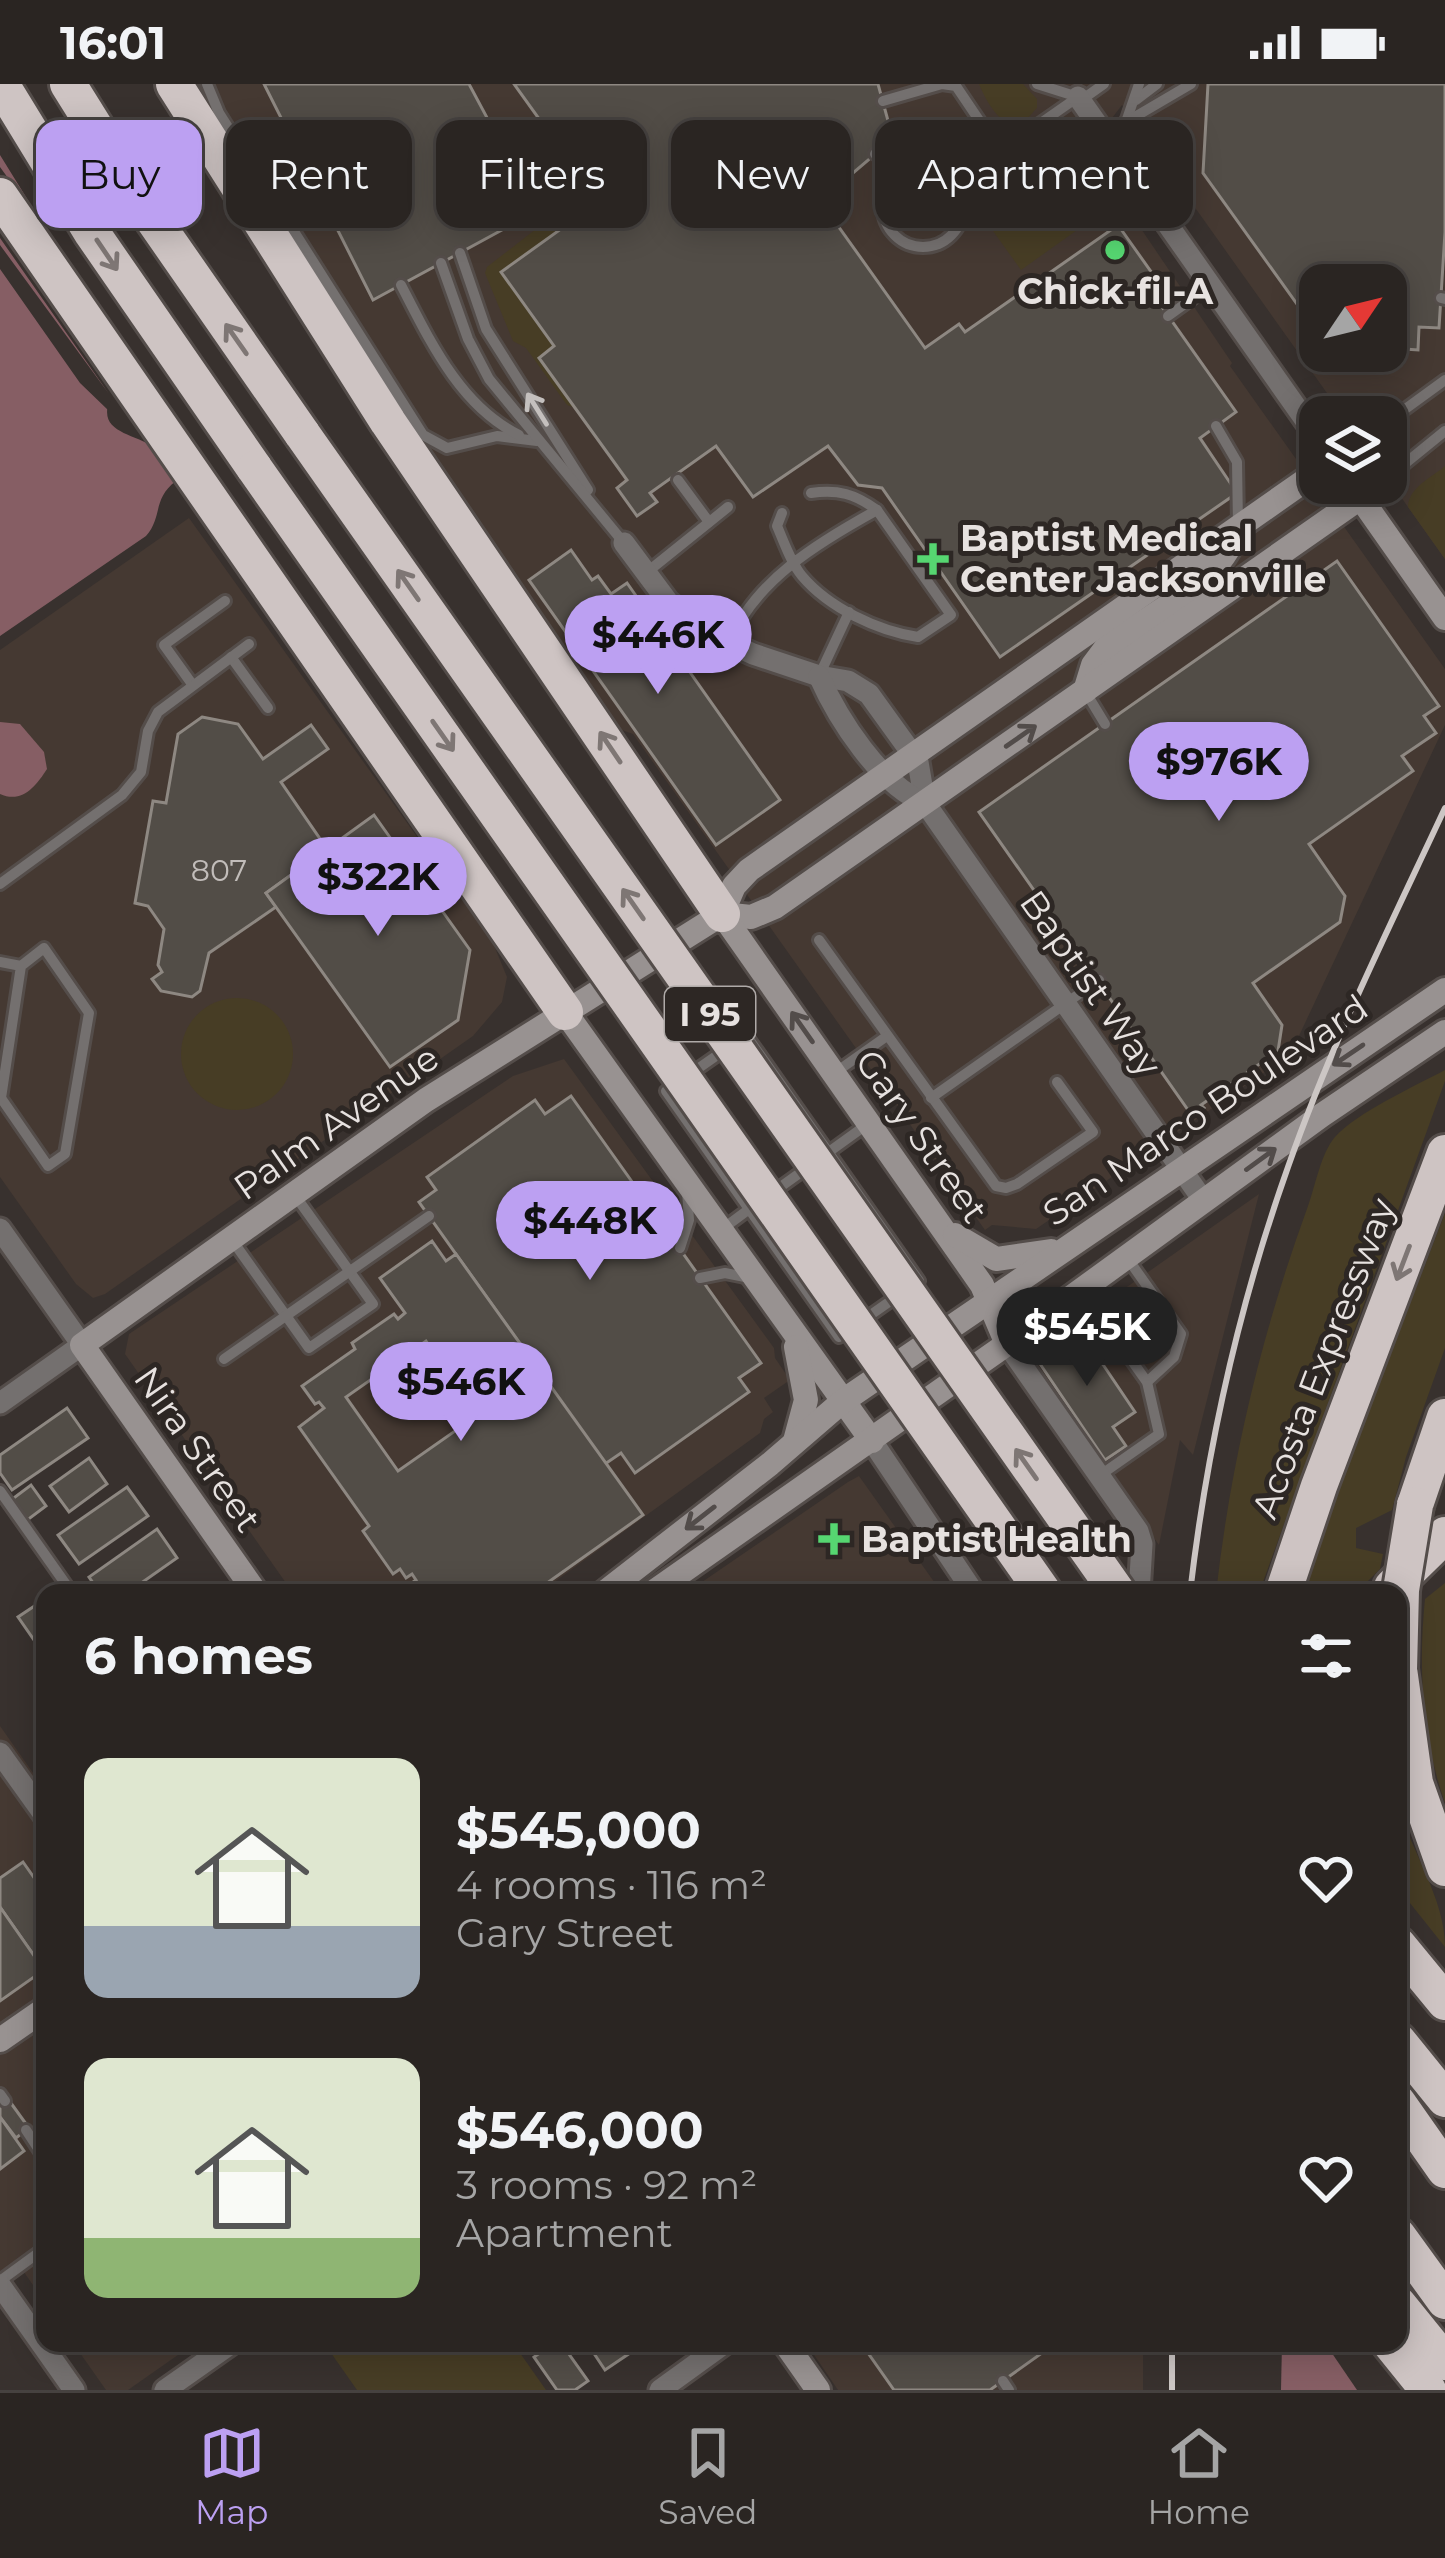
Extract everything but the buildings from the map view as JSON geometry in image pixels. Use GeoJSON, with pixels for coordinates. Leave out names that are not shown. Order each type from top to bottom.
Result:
{"type":"FeatureCollection","features":[{"type":"Feature","properties":{"kind":"highway","name":"I 95"},"geometry":{"type":"LineString","coordinates":[[1,84],[92,233],[255,469],[1038,1584]]}},
{"type":"Feature","properties":{"kind":"highway","name":"I 95"},"geometry":{"type":"LineString","coordinates":[[68,84],[146,209],[303,435],[1112,1584]]}},
{"type":"Feature","properties":{"kind":"highway"},"geometry":{"type":"LineString","coordinates":[[174,84],[367,388],[722,914]]}},
{"type":"Feature","properties":{"kind":"highway"},"geometry":{"type":"LineString","coordinates":[[0,196],[566,1012]]}},
{"type":"Feature","properties":{"kind":"highway","name":"Acosta Expressway"},"geometry":{"type":"LineString","coordinates":[[1286,1584],[1445,1154]]}},
{"type":"Feature","properties":{"kind":"highway"},"geometry":{"type":"LineString","coordinates":[[1402,1584],[1415,1505],[1445,1417]]}},
{"type":"Feature","properties":{"kind":"highway"},"geometry":{"type":"LineString","coordinates":[[1395,1584],[1445,1535]]}},
{"type":"Feature","properties":{"kind":"highway"},"geometry":{"type":"LineString","coordinates":[[1407,1586],[1445,1558]]}},
{"type":"Feature","properties":{"kind":"highway"},"geometry":{"type":"LineString","coordinates":[[1407,1726],[1415,1783],[1445,1868]]}},
{"type":"Feature","properties":{"kind":"highway"},"geometry":{"type":"LineString","coordinates":[[1407,1956],[1445,2002]]}},
{"type":"Feature","properties":{"kind":"highway"},"geometry":{"type":"LineString","coordinates":[[1407,2052],[1445,2099]]}},
{"type":"Feature","properties":{"kind":"highway"},"geometry":{"type":"LineString","coordinates":[[1407,2116],[1445,2170]]}},
{"type":"Feature","properties":{"kind":"highway"},"geometry":{"type":"LineString","coordinates":[[1407,2248],[1445,2301]]}},
{"type":"Feature","properties":{"kind":"highway"},"geometry":{"type":"LineString","coordinates":[[1407,2315],[1445,2362]]}},
{"type":"Feature","properties":{"kind":"highway"},"geometry":{"type":"LineString","coordinates":[[1397,2352],[1428,2390]]}},
{"type":"Feature","properties":{"kind":"main road","name":"Palm Avenue"},"geometry":{"type":"LineString","coordinates":[[82,1346],[446,1087],[722,914],[734,886],[749,870],[1299,485]]}},
{"type":"Feature","properties":{"kind":"main road","name":"Palm Avenue"},"geometry":{"type":"LineString","coordinates":[[722,914],[743,917],[767,912],[1344,504]]}},
{"type":"Feature","properties":{"kind":"main road"},"geometry":{"type":"LineString","coordinates":[[1379,504],[1445,619]]}},
{"type":"Feature","properties":{"kind":"main road"},"geometry":{"type":"LineString","coordinates":[[1085,691],[1093,665],[1105,650],[1210,572],[1228,550],[1238,527]]}},
{"type":"Feature","properties":{"kind":"main road","name":"Gary Street"},"geometry":{"type":"LineString","coordinates":[[722,914],[932,1212],[990,1300],[1007,1344]]}},
{"type":"Feature","properties":{"kind":"main road","name":"San Marco Boulevard"},"geometry":{"type":"LineString","coordinates":[[615,1584],[843,1401],[1441,989]]}},
{"type":"Feature","properties":{"kind":"main road"},"geometry":{"type":"LineString","coordinates":[[566,1012],[872,1441]]}},
{"type":"Feature","properties":{"kind":"main road","name":"San Marco Boulevard"},"geometry":{"type":"LineString","coordinates":[[665,1584],[1445,1032]]}},
{"type":"Feature","properties":{"kind":"main road"},"geometry":{"type":"LineString","coordinates":[[932,1212],[969,1246],[996,1258],[1019,1258],[1071,1246]]}},
{"type":"Feature","properties":{"kind":"main road"},"geometry":{"type":"LineString","coordinates":[[787,1322],[806,1391],[804,1416],[792,1445]]}},
{"type":"Feature","properties":{"kind":"main road","name":"Nira Street"},"geometry":{"type":"LineString","coordinates":[[82,1346],[250,1584]]}},
{"type":"Feature","properties":{"kind":"main road"},"geometry":{"type":"LineString","coordinates":[[3,2031],[36,2014]]}},
{"type":"Feature","properties":{"kind":"main road"},"geometry":{"type":"LineString","coordinates":[[791,2352],[818,2390]]}},
{"type":"Feature","properties":{"kind":"street"},"geometry":{"type":"LineString","coordinates":[[1075,92],[1094,120]]}},
{"type":"Feature","properties":{"kind":"street"},"geometry":{"type":"LineString","coordinates":[[1170,228],[1299,411]]}},
{"type":"Feature","properties":{"kind":"street","name":"Baptist Way"},"geometry":{"type":"LineString","coordinates":[[624,543],[682,616],[729,644],[819,676],[848,681],[868,694],[914,754],[924,779],[925,803]]}},
{"type":"Feature","properties":{"kind":"street","name":"Baptist Way"},"geometry":{"type":"LineString","coordinates":[[819,676],[884,776],[898,790],[925,803],[1203,1201]]}},
{"type":"Feature","properties":{"kind":"street"},"geometry":{"type":"LineString","coordinates":[[0,1229],[82,1346]]}},
{"type":"Feature","properties":{"kind":"street","name":"Gary Street"},"geometry":{"type":"LineString","coordinates":[[1007,1344],[1141,1538],[1138,1584]]}},
{"type":"Feature","properties":{"kind":"street","name":"Palm Avenue"},"geometry":{"type":"LineString","coordinates":[[0,1403],[82,1346]]}},
{"type":"Feature","properties":{"kind":"street"},"geometry":{"type":"LineString","coordinates":[[872,1441],[968,1584]]}},
{"type":"Feature","properties":{"kind":"street"},"geometry":{"type":"LineString","coordinates":[[0,1753],[36,1803]]}},
{"type":"Feature","properties":{"kind":"street"},"geometry":{"type":"LineString","coordinates":[[0,2283],[36,2335]]}},
{"type":"Feature","properties":{"kind":"street"},"geometry":{"type":"LineString","coordinates":[[48,2352],[74,2390]]}},
{"type":"Feature","properties":{"kind":"street"},"geometry":{"type":"LineString","coordinates":[[165,2390],[219,2352]]}},
{"type":"Feature","properties":{"kind":"street"},"geometry":{"type":"LineString","coordinates":[[660,2390],[713,2352]]}},
{"type":"Feature","properties":{"kind":"lane"},"geometry":{"type":"LineString","coordinates":[[207,84],[223,120],[423,435],[447,448],[496,436],[537,441]]}},
{"type":"Feature","properties":{"kind":"lane"},"geometry":{"type":"LineString","coordinates":[[883,101],[942,84],[956,86],[964,88],[980,120]]}},
{"type":"Feature","properties":{"kind":"lane"},"geometry":{"type":"LineString","coordinates":[[1037,84],[1075,92]]}},
{"type":"Feature","properties":{"kind":"lane"},"geometry":{"type":"LineString","coordinates":[[1041,120],[1075,92],[1104,84]]}},
{"type":"Feature","properties":{"kind":"lane"},"geometry":{"type":"LineString","coordinates":[[1127,119],[1139,84]]}},
{"type":"Feature","properties":{"kind":"lane"},"geometry":{"type":"LineString","coordinates":[[1132,102],[1157,84]]}},
{"type":"Feature","properties":{"kind":"lane"},"geometry":{"type":"LineString","coordinates":[[1127,119],[1157,107],[1191,84]]}},
{"type":"Feature","properties":{"kind":"lane"},"geometry":{"type":"LineString","coordinates":[[928,167],[956,183],[963,212],[947,239],[916,246],[890,229],[884,217],[884,197],[902,172],[928,167]]}},
{"type":"Feature","properties":{"kind":"lane"},"geometry":{"type":"LineString","coordinates":[[460,253],[486,329],[624,543]]}},
{"type":"Feature","properties":{"kind":"lane"},"geometry":{"type":"LineString","coordinates":[[441,263],[477,359],[537,441],[599,508]]}},
{"type":"Feature","properties":{"kind":"lane"},"geometry":{"type":"LineString","coordinates":[[401,285],[435,347],[474,402],[498,424],[537,441]]}},
{"type":"Feature","properties":{"kind":"lane"},"geometry":{"type":"LineString","coordinates":[[1168,316],[1210,286]]}},
{"type":"Feature","properties":{"kind":"lane"},"geometry":{"type":"LineString","coordinates":[[1407,408],[1445,380]]}},
{"type":"Feature","properties":{"kind":"lane"},"geometry":{"type":"LineString","coordinates":[[1216,427],[1237,462],[1238,527]]}},
{"type":"Feature","properties":{"kind":"lane"},"geometry":{"type":"LineString","coordinates":[[1407,458],[1445,431]]}},
{"type":"Feature","properties":{"kind":"lane"},"geometry":{"type":"LineString","coordinates":[[678,480],[709,522]]}},
{"type":"Feature","properties":{"kind":"lane"},"geometry":{"type":"LineString","coordinates":[[782,513],[777,526],[803,578],[849,612],[888,632],[918,637],[951,615],[877,510],[856,495],[830,490],[811,493]]}},
{"type":"Feature","properties":{"kind":"lane"},"geometry":{"type":"LineString","coordinates":[[646,573],[728,507]]}},
{"type":"Feature","properties":{"kind":"lane"},"geometry":{"type":"LineString","coordinates":[[729,644],[750,604],[835,533],[877,510]]}},
{"type":"Feature","properties":{"kind":"lane"},"geometry":{"type":"LineString","coordinates":[[192,684],[164,645],[225,601]]}},
{"type":"Feature","properties":{"kind":"lane"},"geometry":{"type":"LineString","coordinates":[[819,676],[849,612]]}},
{"type":"Feature","properties":{"kind":"lane"},"geometry":{"type":"LineString","coordinates":[[0,884],[130,788],[144,765],[146,738],[154,718],[248,644]]}},
{"type":"Feature","properties":{"kind":"lane"},"geometry":{"type":"LineString","coordinates":[[231,657],[268,708]]}},
{"type":"Feature","properties":{"kind":"lane"},"geometry":{"type":"LineString","coordinates":[[1085,691],[1105,724]]}},
{"type":"Feature","properties":{"kind":"lane"},"geometry":{"type":"LineString","coordinates":[[819,940],[991,1181],[1006,1189],[1093,1132],[1058,1082]]}},
{"type":"Feature","properties":{"kind":"lane"},"geometry":{"type":"LineString","coordinates":[[0,962],[21,966],[44,948],[89,1013],[65,1154],[48,1166],[2,1098],[21,966]]}},
{"type":"Feature","properties":{"kind":"lane"},"geometry":{"type":"LineString","coordinates":[[932,1098],[1099,980]]}},
{"type":"Feature","properties":{"kind":"lane"},"geometry":{"type":"LineString","coordinates":[[746,1035],[919,1281],[839,1337],[749,1210],[666,1091],[746,1035]]}},
{"type":"Feature","properties":{"kind":"lane"},"geometry":{"type":"LineString","coordinates":[[834,1074],[887,1036]]}},
{"type":"Feature","properties":{"kind":"lane"},"geometry":{"type":"LineString","coordinates":[[721,1230],[869,1123]]}},
{"type":"Feature","properties":{"kind":"lane"},"geometry":{"type":"LineString","coordinates":[[680,1248],[689,1220],[683,1177]]}},
{"type":"Feature","properties":{"kind":"lane"},"geometry":{"type":"LineString","coordinates":[[231,1239],[310,1348],[373,1304],[295,1194]]}},
{"type":"Feature","properties":{"kind":"lane"},"geometry":{"type":"LineString","coordinates":[[224,1359],[429,1216]]}},
{"type":"Feature","properties":{"kind":"lane"},"geometry":{"type":"LineString","coordinates":[[1126,1255],[1181,1334],[1170,1364],[1147,1382]]}},
{"type":"Feature","properties":{"kind":"lane"},"geometry":{"type":"LineString","coordinates":[[700,1278],[725,1273],[758,1281]]}},
{"type":"Feature","properties":{"kind":"lane"},"geometry":{"type":"LineString","coordinates":[[1081,1289],[1147,1382],[1159,1434],[1099,1476]]}},
{"type":"Feature","properties":{"kind":"lane"},"geometry":{"type":"LineString","coordinates":[[0,1491],[66,1584]]}},
{"type":"Feature","properties":{"kind":"lane"},"geometry":{"type":"LineString","coordinates":[[26,2131],[36,2146]]}},
{"type":"Feature","properties":{"kind":"lane"},"geometry":{"type":"LineString","coordinates":[[0,2283],[36,2255]]}},
{"type":"Feature","properties":{"kind":"shaded area"},"geometry":{"type":"Polygon","coordinates":[[[0,84],[36,182],[36,228],[53,228],[113,393],[107,416],[117,429],[156,450],[176,481],[164,495],[146,536],[0,636],[0,84]]]}},
{"type":"Feature","properties":{"kind":"shaded area","name":"Baptist Medical Center Jacksonville"},"geometry":{"type":"Polygon","coordinates":[[[176,84],[1445,84],[1445,559],[1406,504],[1407,396],[1329,396],[1312,372],[1407,372],[1407,264],[1299,264],[1299,354],[1193,205],[1193,120],[1133,120],[1122,105],[1111,120],[875,120],[875,228],[1141,228],[1299,463],[1299,504],[1328,504],[1445,669],[1445,725],[1290,1055],[1036,1229],[992,1225],[985,1230],[633,734],[616,728],[349,396],[244,228],[412,228],[412,120],[226,120],[226,199],[202,146],[202,120],[191,120],[176,84]]]}},
{"type":"Feature","properties":{"kind":"shaded area"},"geometry":{"type":"Polygon","coordinates":[[[979,84],[1023,84],[1037,99],[1037,108],[1025,120],[1004,120],[979,84]]]}},
{"type":"Feature","properties":{"kind":"shaded area"},"geometry":{"type":"Polygon","coordinates":[[[537,228],[558,231],[501,272],[554,346],[539,358],[575,408],[567,405],[526,348],[513,341],[485,273],[537,228]]]}},
{"type":"Feature","properties":{"kind":"shaded area"},"geometry":{"type":"Polygon","coordinates":[[[991,228],[1080,228],[1021,270],[991,228]]]}},
{"type":"Feature","properties":{"kind":"shaded area"},"geometry":{"type":"Polygon","coordinates":[[[1445,466],[1445,559],[1408,507],[1416,488],[1445,466]]]}},
{"type":"Feature","properties":{"kind":"shaded area"},"geometry":{"type":"Polygon","coordinates":[[[189,518],[493,943],[507,977],[502,1002],[473,1036],[93,1298],[76,1284],[0,1177],[0,650],[189,518]]]}},
{"type":"Feature","properties":{"kind":"shaded area"},"geometry":{"type":"Polygon","coordinates":[[[0,722],[20,724],[44,752],[47,769],[33,787],[15,797],[0,794],[0,722]]]}},
{"type":"Feature","properties":{"kind":"shaded area"},"geometry":{"type":"Polygon","coordinates":[[[237,998],[259,1002],[277,1014],[289,1032],[293,1054],[289,1076],[277,1094],[259,1106],[237,1110],[215,1106],[197,1094],[185,1076],[181,1054],[185,1032],[197,1014],[215,1002],[237,998]]]}},
{"type":"Feature","properties":{"kind":"shaded area"},"geometry":{"type":"Polygon","coordinates":[[[564,1059],[774,1348],[790,1380],[764,1398],[773,1412],[764,1419],[760,1433],[551,1584],[287,1584],[125,1354],[129,1334],[513,1076],[564,1059]]]}},
{"type":"Feature","properties":{"kind":"shaded area"},"geometry":{"type":"Polygon","coordinates":[[[1445,1070],[1445,1081],[1262,1584],[1217,1584],[1250,1397],[1276,1301],[1326,1152],[1335,1137],[1387,1100],[1445,1070]]]}},
{"type":"Feature","properties":{"kind":"shaded area"},"geometry":{"type":"Polygon","coordinates":[[[1259,1194],[1193,1455],[1180,1440],[1159,1545],[1026,1358],[1259,1194]]]}},
{"type":"Feature","properties":{"kind":"shaded area"},"geometry":{"type":"Polygon","coordinates":[[[1445,1213],[1445,1348],[1392,1510],[1356,1528],[1356,1548],[1383,1554],[1380,1569],[1365,1584],[1302,1584],[1445,1213]]]}},
{"type":"Feature","properties":{"kind":"shaded area","name":"Baptist Health"},"geometry":{"type":"Polygon","coordinates":[[[859,1476],[936,1584],[699,1584],[859,1476]]]}},
{"type":"Feature","properties":{"kind":"shaded area"},"geometry":{"type":"Polygon","coordinates":[[[1445,1583],[1445,1803],[1427,1728],[1422,1650],[1425,1599],[1445,1583]]]}},
{"type":"Feature","properties":{"kind":"shaded area"},"geometry":{"type":"Polygon","coordinates":[[[0,1726],[36,1777],[36,2289],[21,2268],[0,2282],[0,1726]]]}},
{"type":"Feature","properties":{"kind":"shaded area"},"geometry":{"type":"Polygon","coordinates":[[[1407,1829],[1434,1893],[1445,1947],[1407,1899],[1407,1829]]]}},
{"type":"Feature","properties":{"kind":"shaded area"},"geometry":{"type":"Polygon","coordinates":[[[79,2352],[182,2352],[128,2390],[106,2390],[79,2352]]]}},
{"type":"Feature","properties":{"kind":"shaded area"},"geometry":{"type":"Polygon","coordinates":[[[330,2352],[519,2352],[546,2390],[357,2390],[330,2352]]]}},
{"type":"Feature","properties":{"kind":"shaded area"},"geometry":{"type":"Polygon","coordinates":[[[812,2352],[1143,2354],[1143,2390],[838,2390],[812,2352]]]}},
{"type":"Feature","properties":{"kind":"shaded area"},"geometry":{"type":"Polygon","coordinates":[[[1282,2352],[1331,2352],[1357,2390],[1281,2390],[1282,2352]]]}},
{"type":"Feature","properties":{"kind":"pier"},"geometry":{"type":"Polygon","coordinates":[[[0,84],[82,84],[91,120],[36,120],[36,213],[0,155],[0,84]]]}},
{"type":"Feature","properties":{"kind":"pier"},"geometry":{"type":"Polygon","coordinates":[[[0,167],[36,217],[36,228],[44,228],[52,239],[45,228],[119,228],[152,358],[147,380],[115,401],[112,397],[108,410],[80,383],[0,269],[0,245],[109,394],[0,238],[0,167]]]}},
{"type":"Feature","properties":{"kind":"railway"},"geometry":{"type":"LineString","coordinates":[[1191,1584],[1227,1377],[1270,1219],[1342,1030],[1445,808]]}},
{"type":"Feature","properties":{"kind":"railway"},"geometry":{"type":"LineString","coordinates":[[1172,2352],[1172,2390]]}},
{"type":"Feature","properties":{"kind":"place","name":"Chick-fil-A"},"geometry":{"type":"Point","coordinates":[1115,250]}},
{"type":"Feature","properties":{"kind":"place","name":"Baptist Medical Center Jacksonville"},"geometry":{"type":"Point","coordinates":[933,559]}},
{"type":"Feature","properties":{"kind":"place","name":"Baptist Health"},"geometry":{"type":"Point","coordinates":[834,1539]}}]}
